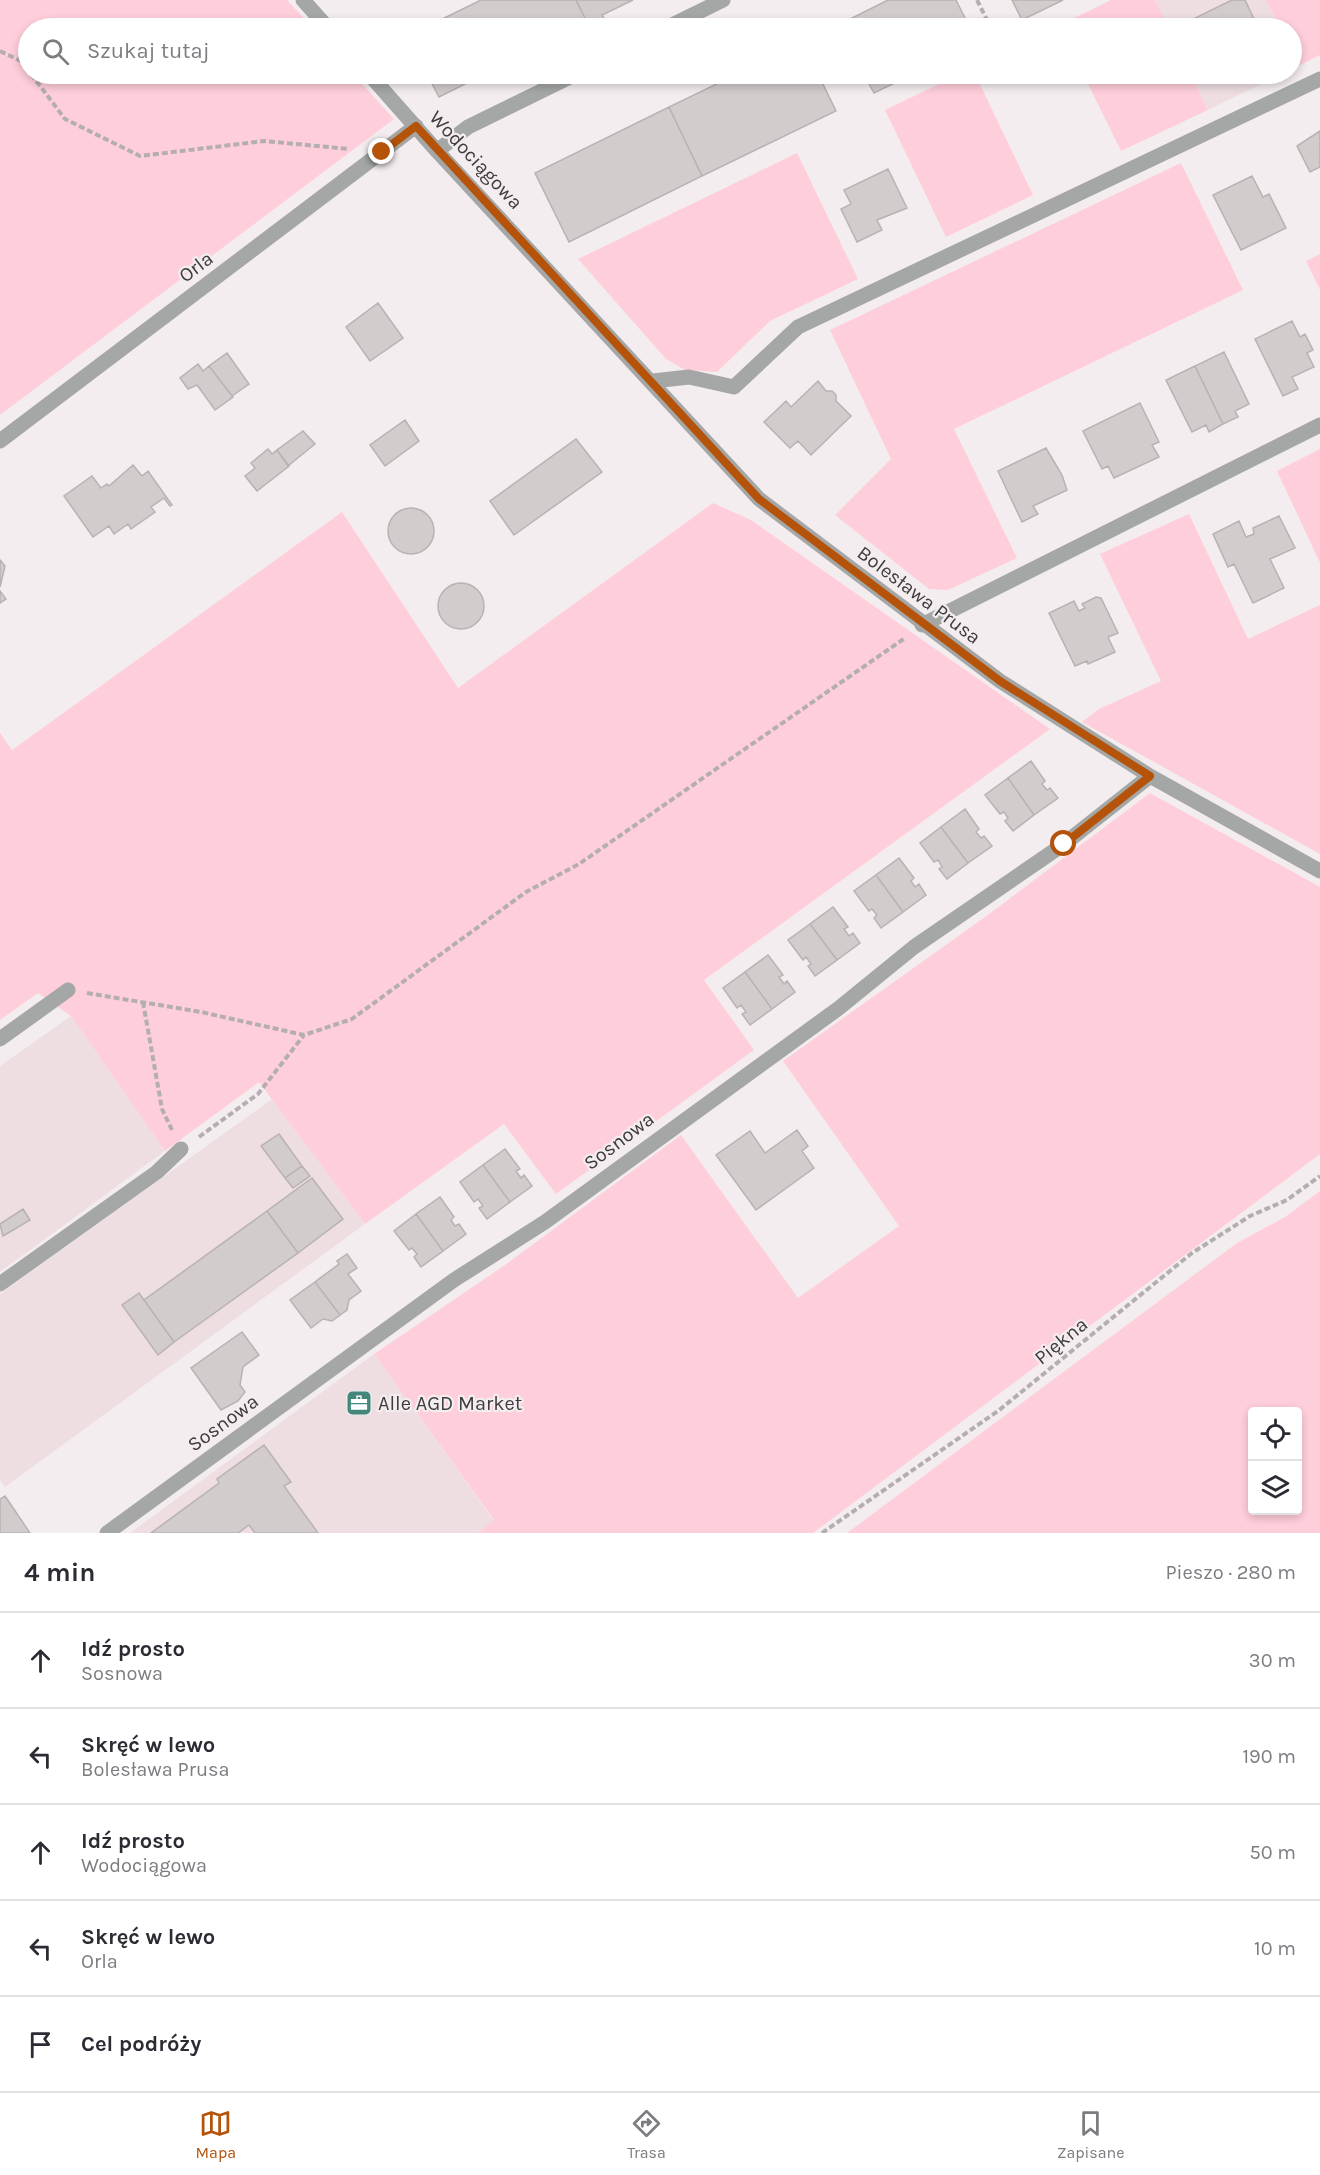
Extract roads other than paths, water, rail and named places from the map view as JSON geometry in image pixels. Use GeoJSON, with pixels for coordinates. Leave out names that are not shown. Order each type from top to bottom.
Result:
{"type":"FeatureCollection","features":[{"type":"Feature","properties":{"kind":"street"},"geometry":{"type":"LineString","coordinates":[[303,0],[319,18]]}},
{"type":"Feature","properties":{"kind":"street"},"geometry":{"type":"LineString","coordinates":[[686,18],[723,0]]}},
{"type":"Feature","properties":{"kind":"street"},"geometry":{"type":"LineString","coordinates":[[653,381],[689,377],[734,387],[798,327],[1320,79]]}},
{"type":"Feature","properties":{"kind":"street","name":"Wodociągowa"},"geometry":{"type":"LineString","coordinates":[[378,84],[437,151],[553,274]]}},
{"type":"Feature","properties":{"kind":"street"},"geometry":{"type":"LineString","coordinates":[[437,151],[468,127],[556,84]]}},
{"type":"Feature","properties":{"kind":"street","name":"Orla"},"geometry":{"type":"LineString","coordinates":[[0,441],[416,126]]}},
{"type":"Feature","properties":{"kind":"street","name":"Bolesława Prusa"},"geometry":{"type":"LineString","coordinates":[[553,274],[759,499],[922,625],[1000,681],[1150,776],[1320,871]]}},
{"type":"Feature","properties":{"kind":"street"},"geometry":{"type":"LineString","coordinates":[[922,625],[1320,425]]}},
{"type":"Feature","properties":{"kind":"street","name":"Sosnowa"},"geometry":{"type":"LineString","coordinates":[[107,1533],[454,1280],[545,1222],[839,1008],[914,948],[1064,844],[1150,776]]}},
{"type":"Feature","properties":{"kind":"street"},"geometry":{"type":"LineString","coordinates":[[0,1039],[68,990]]}},
{"type":"Feature","properties":{"kind":"street"},"geometry":{"type":"LineString","coordinates":[[0,1284],[157,1172],[182,1149]]}},
{"type":"Feature","properties":{"kind":"place","name":"Alle AGD Market"},"geometry":{"type":"Point","coordinates":[359,1403]}}]}
